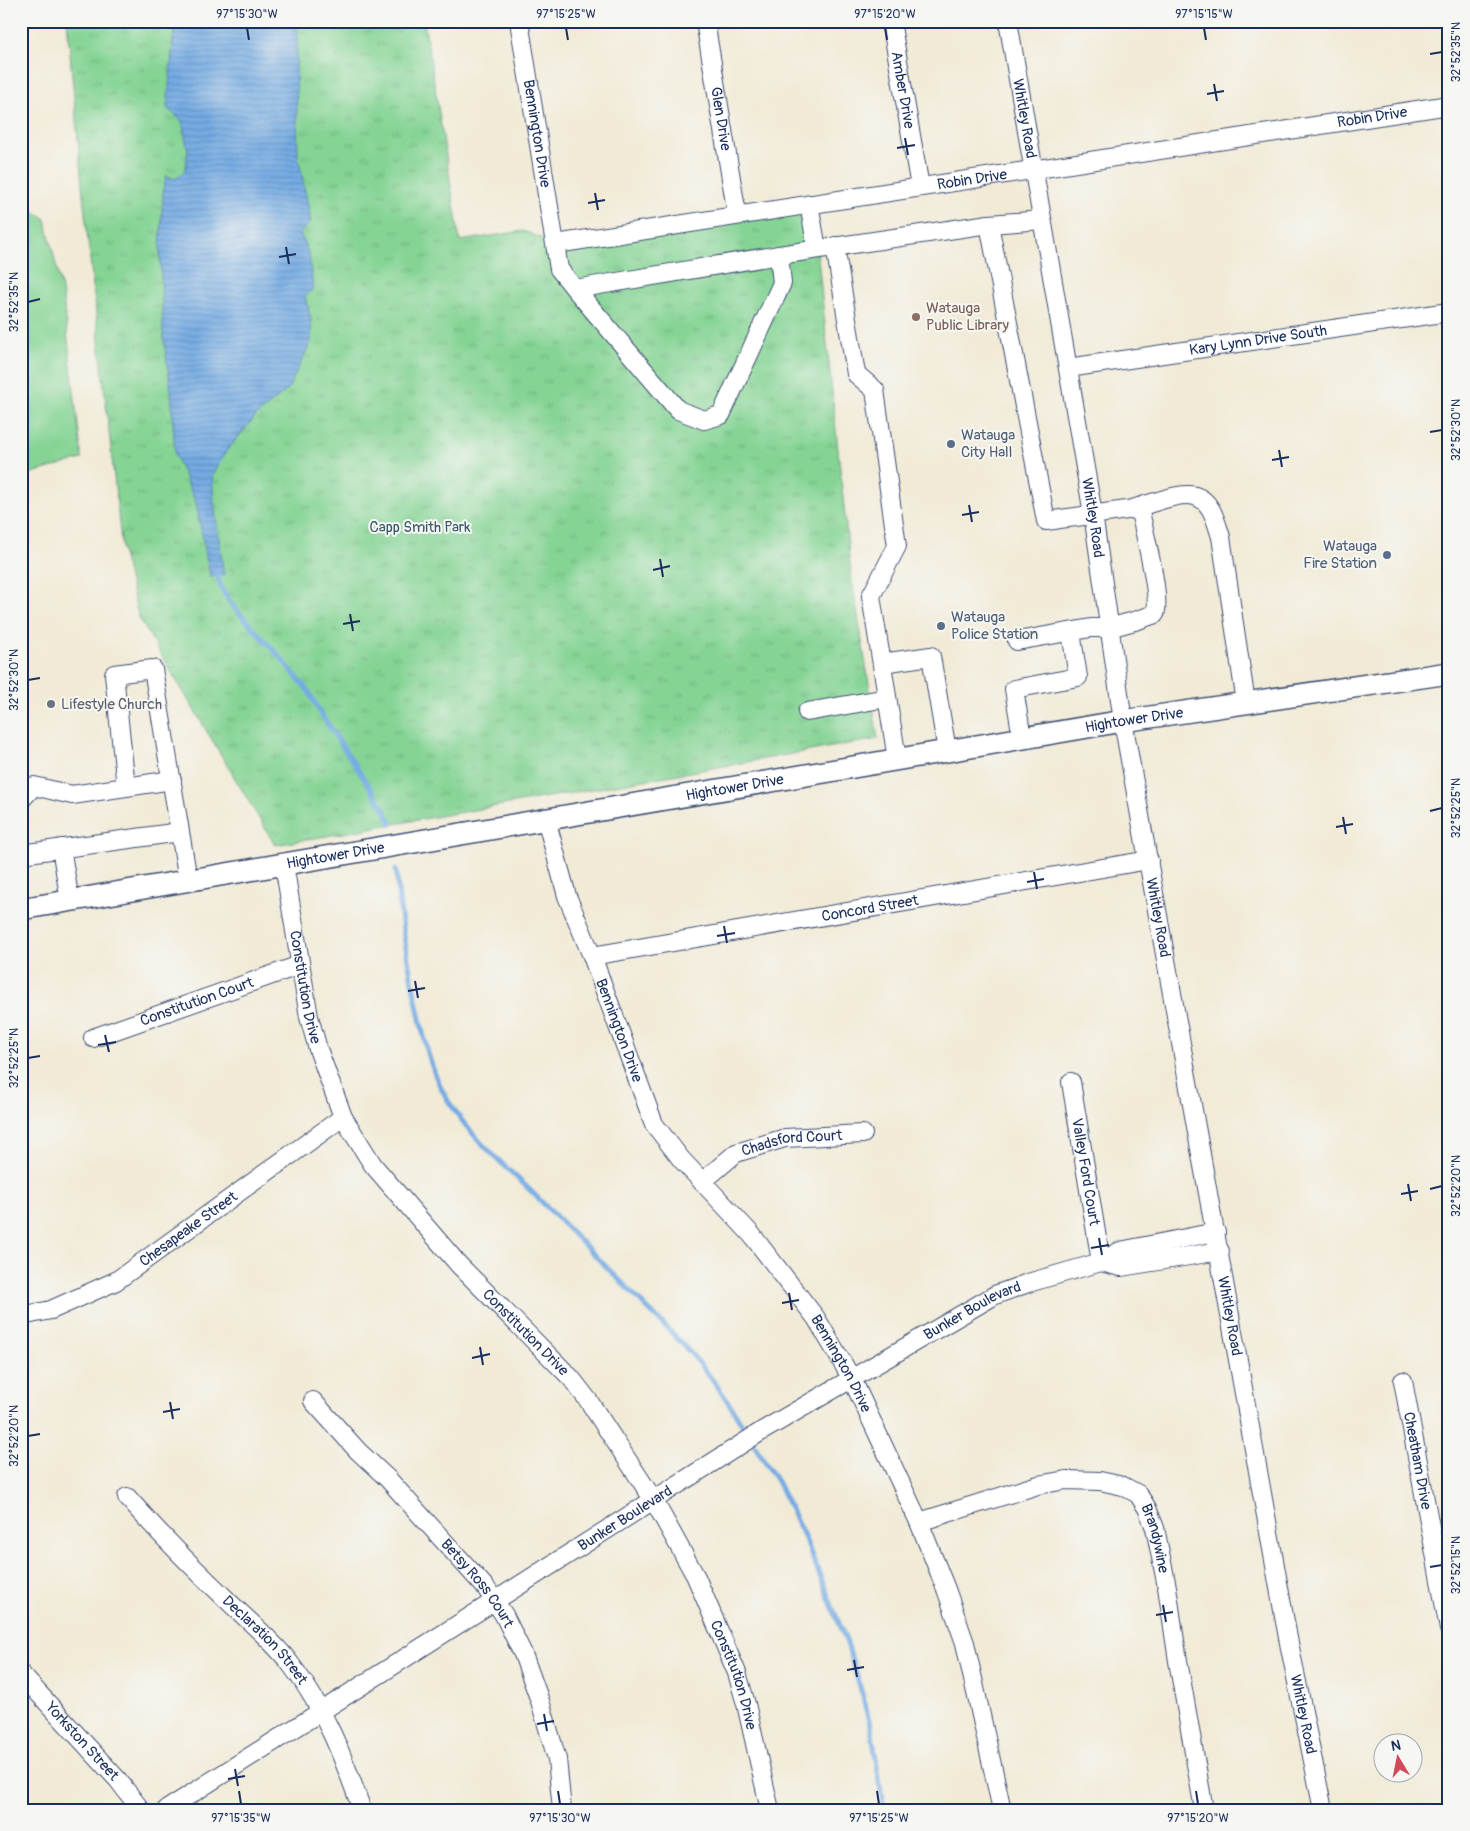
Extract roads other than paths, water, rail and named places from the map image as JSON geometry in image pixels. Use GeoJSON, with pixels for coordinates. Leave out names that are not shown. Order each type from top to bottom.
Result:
{"type":"FeatureCollection","features":[{"type":"Feature","properties":{"kind":"main road","name":"Hightower Drive"},"geometry":{"type":"LineString","coordinates":[[21,909],[1123,721],[1449,673]]}},
{"type":"Feature","properties":{"kind":"street","name":"Bennington Drive"},"geometry":{"type":"LineString","coordinates":[[519,21],[559,268],[678,410],[704,420],[721,415],[782,283],[779,255]]}},
{"type":"Feature","properties":{"kind":"street","name":"Glen Drive"},"geometry":{"type":"LineString","coordinates":[[705,21],[737,215]]}},
{"type":"Feature","properties":{"kind":"street","name":"Amber Drive"},"geometry":{"type":"LineString","coordinates":[[892,21],[920,187]]}},
{"type":"Feature","properties":{"kind":"street","name":"Whitley Road"},"geometry":{"type":"LineString","coordinates":[[1008,21],[1092,514],[1123,721],[1220,1251],[1288,1638],[1323,1810]]}},
{"type":"Feature","properties":{"kind":"street","name":"Robin Drive"},"geometry":{"type":"LineString","coordinates":[[556,244],[1449,105]]}},
{"type":"Feature","properties":{"kind":"street"},"geometry":{"type":"LineString","coordinates":[[809,204],[817,249]]}},
{"type":"Feature","properties":{"kind":"street"},"geometry":{"type":"LineString","coordinates":[[575,289],[834,246],[988,224],[1042,220]]}},
{"type":"Feature","properties":{"kind":"street"},"geometry":{"type":"LineString","coordinates":[[988,224],[1046,521],[1139,507],[1163,499],[1194,496],[1206,502],[1213,512],[1220,537],[1246,703]]}},
{"type":"Feature","properties":{"kind":"street"},"geometry":{"type":"LineString","coordinates":[[834,246],[856,374],[875,390],[897,546],[871,596],[897,759]]}},
{"type":"Feature","properties":{"kind":"street","name":"Kary Lynn Drive South"},"geometry":{"type":"LineString","coordinates":[[1068,368],[1449,312]]}},
{"type":"Feature","properties":{"kind":"street"},"geometry":{"type":"LineString","coordinates":[[1017,641],[1091,628],[1109,628],[1155,614],[1158,609],[1149,550],[1139,507]]}},
{"type":"Feature","properties":{"kind":"street"},"geometry":{"type":"LineString","coordinates":[[1022,738],[1014,689],[1078,677],[1071,632]]}},
{"type":"Feature","properties":{"kind":"street"},"geometry":{"type":"LineString","coordinates":[[882,664],[931,656],[947,751]]}},
{"type":"Feature","properties":{"kind":"street"},"geometry":{"type":"LineString","coordinates":[[126,786],[114,674],[153,668],[188,880]]}},
{"type":"Feature","properties":{"kind":"street"},"geometry":{"type":"LineString","coordinates":[[807,712],[887,698]]}},
{"type":"Feature","properties":{"kind":"street"},"geometry":{"type":"LineString","coordinates":[[21,800],[34,786],[72,795],[172,780]]}},
{"type":"Feature","properties":{"kind":"street","name":"Bennington Drive"},"geometry":{"type":"LineString","coordinates":[[546,819],[567,896],[592,956],[654,1124],[681,1159],[751,1234],[816,1318],[852,1379],[919,1522],[946,1589],[964,1643],[1002,1810]]}},
{"type":"Feature","properties":{"kind":"street"},"geometry":{"type":"LineString","coordinates":[[21,854],[180,832]]}},
{"type":"Feature","properties":{"kind":"street"},"geometry":{"type":"LineString","coordinates":[[61,848],[70,901]]}},
{"type":"Feature","properties":{"kind":"street","name":"Concord Street"},"geometry":{"type":"LineString","coordinates":[[592,956],[1149,860]]}},
{"type":"Feature","properties":{"kind":"street","name":"Constitution Drive"},"geometry":{"type":"LineString","coordinates":[[284,864],[309,1017],[318,1049],[343,1117],[373,1165],[459,1266],[570,1378],[588,1400],[654,1499],[696,1577],[738,1673],[770,1810]]}},
{"type":"Feature","properties":{"kind":"street","name":"Constitution Court"},"geometry":{"type":"LineString","coordinates":[[93,1038],[300,965]]}},
{"type":"Feature","properties":{"kind":"street","name":"Valley Ford Court"},"geometry":{"type":"LineString","coordinates":[[1071,1082],[1101,1262]]}},
{"type":"Feature","properties":{"kind":"street","name":"Chesapeake Street"},"geometry":{"type":"LineString","coordinates":[[21,1316],[51,1310],[116,1281],[343,1117]]}},
{"type":"Feature","properties":{"kind":"street","name":"Chadsford Court"},"geometry":{"type":"LineString","coordinates":[[702,1182],[736,1153],[785,1138],[863,1134]]}},
{"type":"Feature","properties":{"kind":"street","name":"Bunker Boulevard"},"geometry":{"type":"LineString","coordinates":[[166,1810],[762,1431],[995,1295],[1028,1282],[1101,1262],[1120,1251],[1216,1232]]}},
{"type":"Feature","properties":{"kind":"street","name":"Bunker Boulevard"},"geometry":{"type":"LineString","coordinates":[[1101,1262],[1121,1267],[1220,1251]]}},
{"type":"Feature","properties":{"kind":"street","name":"Cheatham Drive"},"geometry":{"type":"LineString","coordinates":[[1403,1381],[1447,1609],[1449,1629]]}},
{"type":"Feature","properties":{"kind":"street","name":"Betsy Ross Court"},"geometry":{"type":"LineString","coordinates":[[313,1401],[358,1451],[388,1479],[486,1588],[504,1615],[523,1654],[540,1701],[557,1759],[562,1810]]}},
{"type":"Feature","properties":{"kind":"street","name":"Brandywine"},"geometry":{"type":"LineString","coordinates":[[919,1522],[1038,1485],[1066,1480],[1100,1481],[1123,1486],[1138,1494],[1156,1528],[1204,1810]]}},
{"type":"Feature","properties":{"kind":"street","name":"Declaration Street"},"geometry":{"type":"LineString","coordinates":[[127,1497],[174,1550],[292,1665],[321,1711],[337,1743],[362,1810]]}},
{"type":"Feature","properties":{"kind":"street","name":"Yorkston Street"},"geometry":{"type":"LineString","coordinates":[[21,1674],[118,1780],[141,1810]]}},
{"type":"Feature","properties":{"kind":"water"},"geometry":{"type":"Polygon","coordinates":[[[175,21],[298,21],[296,69],[298,155],[311,222],[300,233],[309,255],[313,289],[305,297],[311,319],[311,342],[288,389],[256,416],[227,450],[212,475],[224,575],[210,576],[196,503],[175,455],[171,390],[163,333],[160,250],[163,193],[166,176],[175,179],[185,171],[188,151],[182,121],[167,108],[175,21]]]}},
{"type":"Feature","properties":{"kind":"waterway"},"geometry":{"type":"LineString","coordinates":[[216,570],[221,588],[231,604],[281,658],[309,692],[321,714],[385,810],[391,824]]}},
{"type":"Feature","properties":{"kind":"waterway"},"geometry":{"type":"LineString","coordinates":[[396,870],[407,955],[424,1037],[436,1078],[450,1104],[482,1144],[689,1351],[718,1387],[743,1426]]}},
{"type":"Feature","properties":{"kind":"waterway"},"geometry":{"type":"LineString","coordinates":[[755,1446],[778,1483],[803,1534],[847,1643],[872,1733],[884,1810]]}},
{"type":"Feature","properties":{"kind":"place","name":"Watauga Public Library"},"geometry":{"type":"Point","coordinates":[916,317]}},
{"type":"Feature","properties":{"kind":"place","name":"Watauga City Hall"},"geometry":{"type":"Point","coordinates":[951,444]}},
{"type":"Feature","properties":{"kind":"place","name":"Watauga Fire Station"},"geometry":{"type":"Point","coordinates":[1387,555]}},
{"type":"Feature","properties":{"kind":"place","name":"Watauga Police Station"},"geometry":{"type":"Point","coordinates":[941,626]}},
{"type":"Feature","properties":{"kind":"place","name":"Lifestyle Church"},"geometry":{"type":"Point","coordinates":[51,704]}},
{"type":"Feature","properties":{"kind":"park label","name":"Capp Smith Park"},"geometry":{"type":"Point","coordinates":[420,527]}}]}
